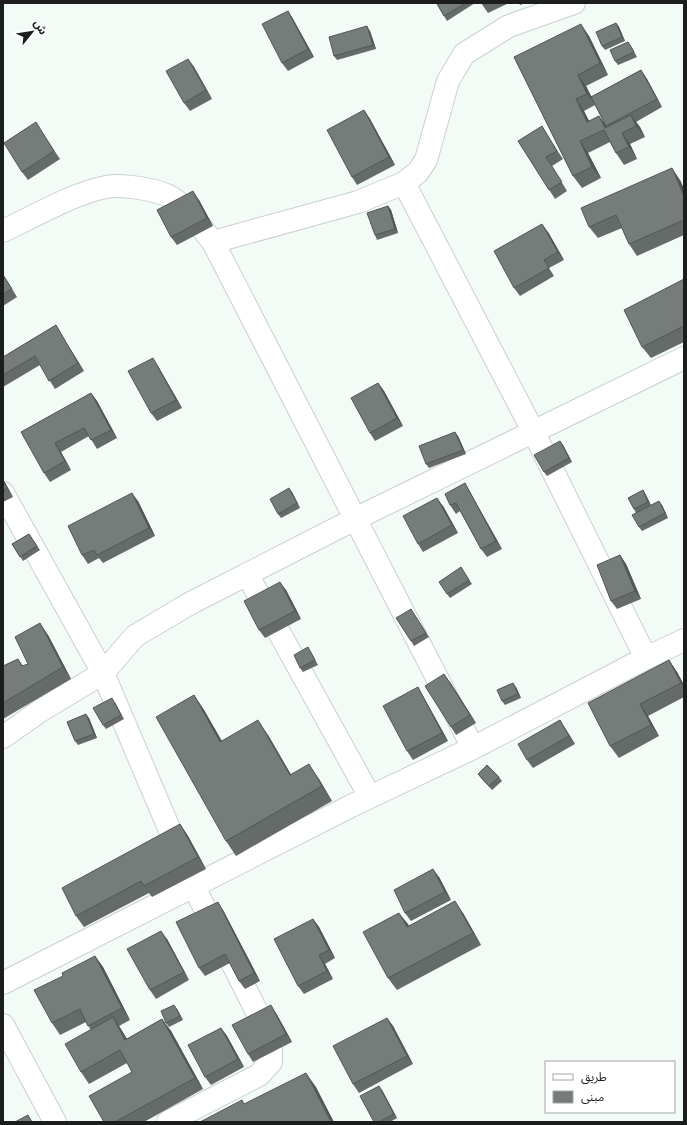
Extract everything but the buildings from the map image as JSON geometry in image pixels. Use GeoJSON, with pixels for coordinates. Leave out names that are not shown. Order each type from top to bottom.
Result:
{"type":"FeatureCollection","features":[{"type":"Feature","properties":{"kind":"street"},"geometry":{"type":"LineString","coordinates":[[213,242],[358,202],[404,183],[418,172],[426,160],[448,81],[464,54],[509,26],[574,3]]}},
{"type":"Feature","properties":{"kind":"street"},"geometry":{"type":"LineString","coordinates":[[404,183],[534,431],[646,658]]}},
{"type":"Feature","properties":{"kind":"street"},"geometry":{"type":"LineString","coordinates":[[3,231],[69,200],[107,187],[140,187],[169,197],[194,218],[213,242],[473,748]]}},
{"type":"Feature","properties":{"kind":"street"},"geometry":{"type":"LineString","coordinates":[[3,737],[40,711],[103,674],[135,636],[188,604],[355,519],[684,358]]}},
{"type":"Feature","properties":{"kind":"street"},"geometry":{"type":"LineString","coordinates":[[3,493],[103,674],[194,887],[271,1040],[271,1062],[259,1075],[168,1122]]}},
{"type":"Feature","properties":{"kind":"street"},"geometry":{"type":"LineString","coordinates":[[247,574],[370,797]]}},
{"type":"Feature","properties":{"kind":"street"},"geometry":{"type":"LineString","coordinates":[[3,983],[370,797],[473,748],[646,658],[684,640]]}},
{"type":"Feature","properties":{"kind":"street"},"geometry":{"type":"LineString","coordinates":[[3,1025],[55,1122]]}}]}
